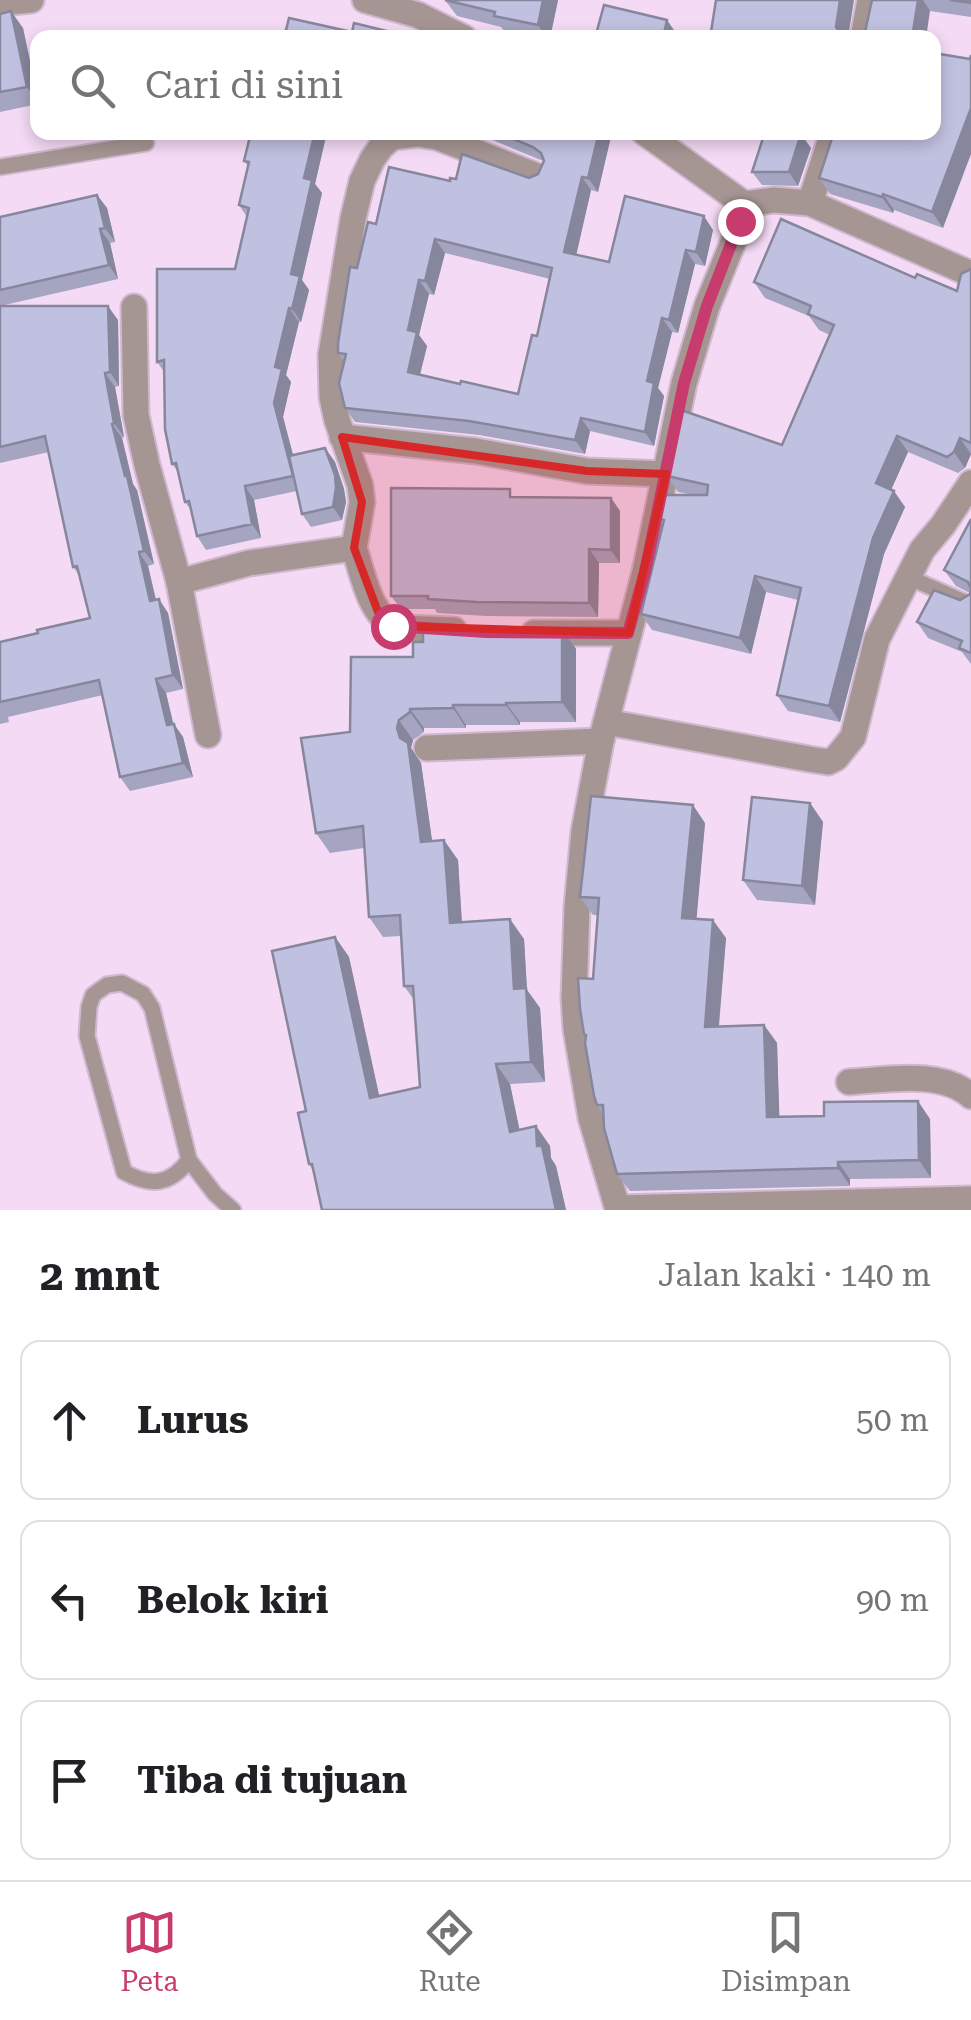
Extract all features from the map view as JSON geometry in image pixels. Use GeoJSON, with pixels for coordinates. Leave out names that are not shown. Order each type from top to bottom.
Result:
{"type":"FeatureCollection","features":[{"type":"Feature","properties":{"kind":"street"},"geometry":{"type":"LineString","coordinates":[[0,3],[31,0]]}},
{"type":"Feature","properties":{"kind":"street"},"geometry":{"type":"LineString","coordinates":[[365,0],[418,15],[448,30]]}},
{"type":"Feature","properties":{"kind":"street"},"geometry":{"type":"LineString","coordinates":[[865,30],[870,0]]}},
{"type":"Feature","properties":{"kind":"street"},"geometry":{"type":"LineString","coordinates":[[389,140],[372,160],[362,181],[330,356],[334,408],[362,502],[354,548],[378,612],[393,626],[628,633]]}},
{"type":"Feature","properties":{"kind":"street"},"geometry":{"type":"LineString","coordinates":[[443,140],[536,176]]}},
{"type":"Feature","properties":{"kind":"street"},"geometry":{"type":"LineString","coordinates":[[655,140],[744,204],[774,200],[810,202],[971,274]]}},
{"type":"Feature","properties":{"kind":"street"},"geometry":{"type":"LineString","coordinates":[[810,202],[830,140]]}},
{"type":"Feature","properties":{"kind":"street"},"geometry":{"type":"LineString","coordinates":[[744,204],[688,367],[645,572],[603,731],[584,831],[574,1000],[592,1118],[618,1209],[971,1199]]}},
{"type":"Feature","properties":{"kind":"street"},"geometry":{"type":"LineString","coordinates":[[134,307],[136,416],[178,582],[208,735]]}},
{"type":"Feature","properties":{"kind":"street"},"geometry":{"type":"LineString","coordinates":[[342,437],[476,451],[587,472],[666,474]]}},
{"type":"Feature","properties":{"kind":"street"},"geometry":{"type":"LineString","coordinates":[[427,748],[603,731],[828,762],[853,738],[876,638],[922,550],[971,482]]}},
{"type":"Feature","properties":{"kind":"street"},"geometry":{"type":"LineString","coordinates":[[178,582],[249,563],[354,548]]}},
{"type":"Feature","properties":{"kind":"street"},"geometry":{"type":"LineString","coordinates":[[849,1082],[936,1081],[971,1096]]}},
{"type":"Feature","properties":{"kind":"lane"},"geometry":{"type":"LineString","coordinates":[[0,167],[146,144]]}},
{"type":"Feature","properties":{"kind":"lane"},"geometry":{"type":"LineString","coordinates":[[908,576],[971,605]]}},
{"type":"Feature","properties":{"kind":"lane"},"geometry":{"type":"LineString","coordinates":[[189,1160],[179,1173],[159,1182],[141,1181],[124,1172],[87,1036],[93,995],[108,985],[122,983],[143,994],[152,1008],[189,1160],[233,1210]]}},
{"type":"Feature","properties":{"kind":"highlighted area"},"geometry":{"type":"Polygon","coordinates":[[[342,437],[587,471],[666,474],[629,633],[393,626],[378,612],[354,548],[362,502],[342,437]]]}},
{"type":"Feature","properties":{"kind":"building"},"geometry":{"type":"Polygon","coordinates":[[[445,0],[543,0],[538,25],[445,0]]]}},
{"type":"Feature","properties":{"kind":"building"},"geometry":{"type":"Polygon","coordinates":[[[716,0],[840,0],[838,30],[711,30],[716,0]]]}},
{"type":"Feature","properties":{"kind":"building"},"geometry":{"type":"Polygon","coordinates":[[[872,0],[918,0],[913,30],[865,30],[872,0]]]}},
{"type":"Feature","properties":{"kind":"building"},"geometry":{"type":"Polygon","coordinates":[[[604,5],[667,20],[665,30],[597,30],[604,5]]]}},
{"type":"Feature","properties":{"kind":"building"},"geometry":{"type":"Polygon","coordinates":[[[11,11],[27,87],[0,92],[0,14],[11,11]]]}},
{"type":"Feature","properties":{"kind":"building"},"geometry":{"type":"Polygon","coordinates":[[[289,18],[343,30],[286,30],[289,18]]]}},
{"type":"Feature","properties":{"kind":"building"},"geometry":{"type":"Polygon","coordinates":[[[354,23],[382,30],[352,30],[354,23]]]}},
{"type":"Feature","properties":{"kind":"building"},"geometry":{"type":"Polygon","coordinates":[[[941,54],[970,59],[971,55],[971,108],[932,212],[883,194],[882,197],[819,178],[831,140],[941,140],[941,54]]]}},
{"type":"Feature","properties":{"kind":"building"},"geometry":{"type":"Polygon","coordinates":[[[249,140],[313,140],[304,178],[312,180],[291,274],[300,276],[275,367],[282,369],[274,403],[293,476],[245,486],[252,524],[197,536],[176,463],[172,464],[165,429],[164,360],[157,362],[157,269],[235,269],[249,208],[239,205],[249,162],[244,161],[249,140]]]}},
{"type":"Feature","properties":{"kind":"building"},"geometry":{"type":"Polygon","coordinates":[[[516,140],[597,140],[588,178],[582,177],[564,252],[609,262],[625,196],[704,216],[696,252],[686,250],[669,320],[662,318],[647,381],[654,383],[645,432],[581,418],[575,440],[469,421],[345,408],[339,383],[346,354],[338,353],[338,343],[350,267],[357,268],[368,222],[376,224],[389,167],[450,181],[456,179],[462,154],[529,178],[538,174],[544,161],[541,153],[516,140]],[[435,239],[425,281],[419,280],[408,330],[417,332],[408,372],[518,394],[532,335],[537,336],[552,268],[435,239]]]}},
{"type":"Feature","properties":{"kind":"building"},"geometry":{"type":"Polygon","coordinates":[[[762,140],[799,140],[789,172],[752,172],[762,140]]]}},
{"type":"Feature","properties":{"kind":"building"},"geometry":{"type":"Polygon","coordinates":[[[97,195],[109,265],[0,290],[0,217],[97,195]]]}},
{"type":"Feature","properties":{"kind":"building"},"geometry":{"type":"Polygon","coordinates":[[[781,219],[915,278],[917,274],[957,291],[961,274],[971,269],[971,443],[960,438],[947,457],[897,436],[876,483],[894,491],[873,538],[829,706],[777,695],[801,588],[755,576],[740,638],[641,614],[664,520],[658,518],[663,495],[707,495],[708,485],[667,476],[681,410],[782,445],[834,325],[808,314],[811,306],[754,282],[781,219]]]}},
{"type":"Feature","properties":{"kind":"building"},"geometry":{"type":"Polygon","coordinates":[[[0,306],[108,306],[110,372],[105,373],[112,424],[144,551],[139,552],[150,601],[159,599],[173,675],[156,679],[167,725],[174,724],[183,763],[120,777],[99,680],[0,702],[0,642],[90,618],[77,566],[73,567],[45,436],[0,447],[0,306]]]}},
{"type":"Feature","properties":{"kind":"building"},"geometry":{"type":"Polygon","coordinates":[[[325,448],[335,475],[333,507],[302,514],[289,456],[325,448]]]}},
{"type":"Feature","properties":{"kind":"building"},"geometry":{"type":"Polygon","coordinates":[[[391,488],[510,489],[510,497],[611,498],[611,550],[589,549],[589,603],[391,596],[391,488]]]}},
{"type":"Feature","properties":{"kind":"building"},"geometry":{"type":"Polygon","coordinates":[[[971,519],[971,589],[968,582],[944,570],[971,519]]]}},
{"type":"Feature","properties":{"kind":"building"},"geometry":{"type":"Polygon","coordinates":[[[971,589],[971,653],[959,648],[962,641],[917,622],[934,590],[960,600],[971,589]]]}},
{"type":"Feature","properties":{"kind":"building"},"geometry":{"type":"Polygon","coordinates":[[[423,625],[562,629],[562,702],[410,709],[397,728],[400,738],[408,743],[421,842],[444,840],[450,923],[510,919],[514,989],[526,988],[531,1062],[496,1064],[510,1132],[536,1126],[537,1146],[542,1146],[556,1210],[322,1210],[309,1164],[298,1113],[306,1111],[272,951],[335,937],[370,1098],[420,1087],[413,986],[404,986],[400,915],[369,917],[363,826],[316,833],[301,738],[350,732],[351,657],[413,657],[413,642],[423,642],[423,625]]]}},
{"type":"Feature","properties":{"kind":"building"},"geometry":{"type":"Polygon","coordinates":[[[591,796],[693,805],[682,918],[713,920],[705,1027],[764,1025],[767,1117],[824,1116],[824,1102],[918,1101],[919,1160],[838,1162],[838,1168],[617,1174],[604,1128],[603,1105],[597,1105],[594,1096],[580,1009],[578,978],[593,979],[599,898],[580,897],[591,796]]]}},
{"type":"Feature","properties":{"kind":"building"},"geometry":{"type":"Polygon","coordinates":[[[752,797],[810,803],[802,886],[743,880],[752,797]]]}},
{"type":"Feature","properties":{"kind":"route"},"geometry":{"type":"LineString","coordinates":[[393,626],[486,632],[628,633],[645,572],[684,383],[707,306],[740,221]]}}]}
